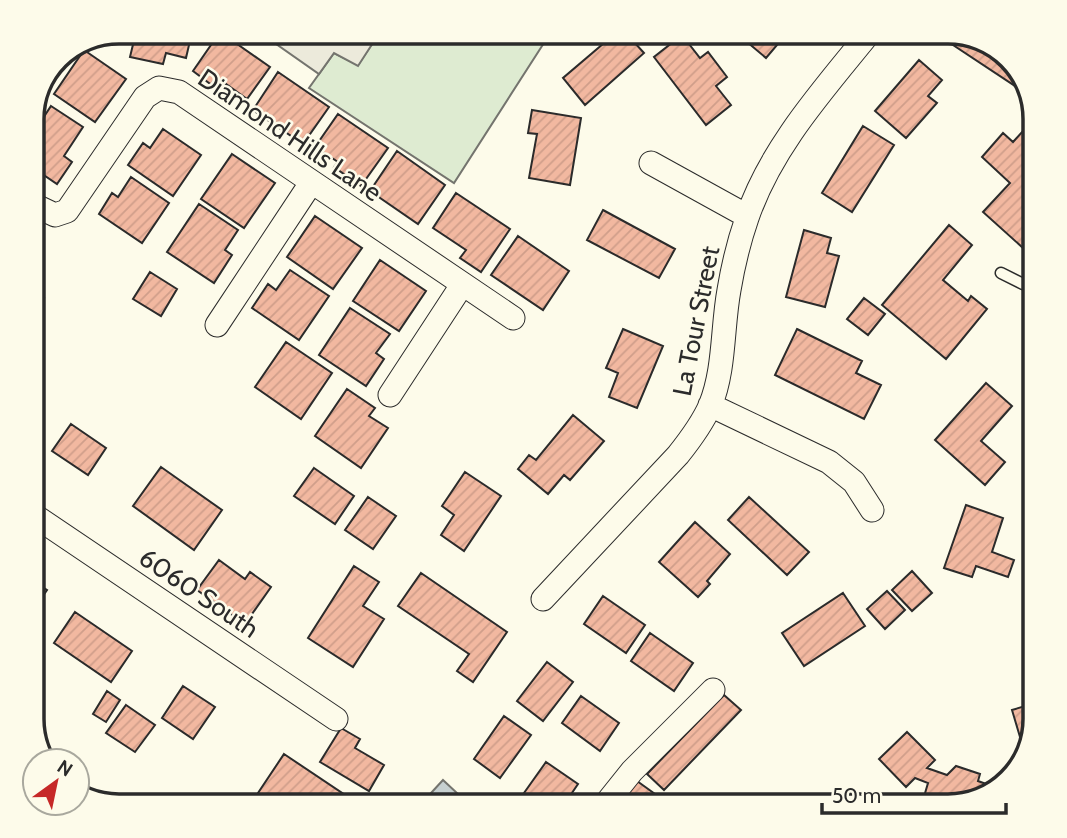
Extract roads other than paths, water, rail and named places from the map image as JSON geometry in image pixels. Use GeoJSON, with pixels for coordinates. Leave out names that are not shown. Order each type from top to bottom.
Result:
{"type":"FeatureCollection","features":[{"type":"Feature","properties":{"kind":"street","name":"La Tour Street"},"geometry":{"type":"LineString","coordinates":[[543,599],[678,455],[710,405],[721,357],[729,290],[747,216],[776,157],[802,116],[860,44]]}},
{"type":"Feature","properties":{"kind":"street","name":"Diamond Hills Lane"},"geometry":{"type":"LineString","coordinates":[[44,210],[55,215],[67,211],[145,97],[159,88],[178,92],[513,318]]}},
{"type":"Feature","properties":{"kind":"street"},"geometry":{"type":"LineString","coordinates":[[651,163],[747,216]]}},
{"type":"Feature","properties":{"kind":"street"},"geometry":{"type":"LineString","coordinates":[[217,325],[312,183]]}},
{"type":"Feature","properties":{"kind":"street"},"geometry":{"type":"LineString","coordinates":[[390,394],[462,285]]}},
{"type":"Feature","properties":{"kind":"street"},"geometry":{"type":"LineString","coordinates":[[710,405],[829,462],[854,482],[872,510]]}},
{"type":"Feature","properties":{"kind":"street","name":"6060 South"},"geometry":{"type":"LineString","coordinates":[[44,522],[336,719]]}},
{"type":"Feature","properties":{"kind":"street"},"geometry":{"type":"LineString","coordinates":[[614,794],[632,771],[713,690]]}},
{"type":"Feature","properties":{"kind":"lane"},"geometry":{"type":"LineString","coordinates":[[1001,273],[1023,284]]}},
{"type":"Feature","properties":{"kind":"water"},"geometry":{"type":"Polygon","coordinates":[[[443,780],[458,794],[430,794],[443,780]]]}}]}
